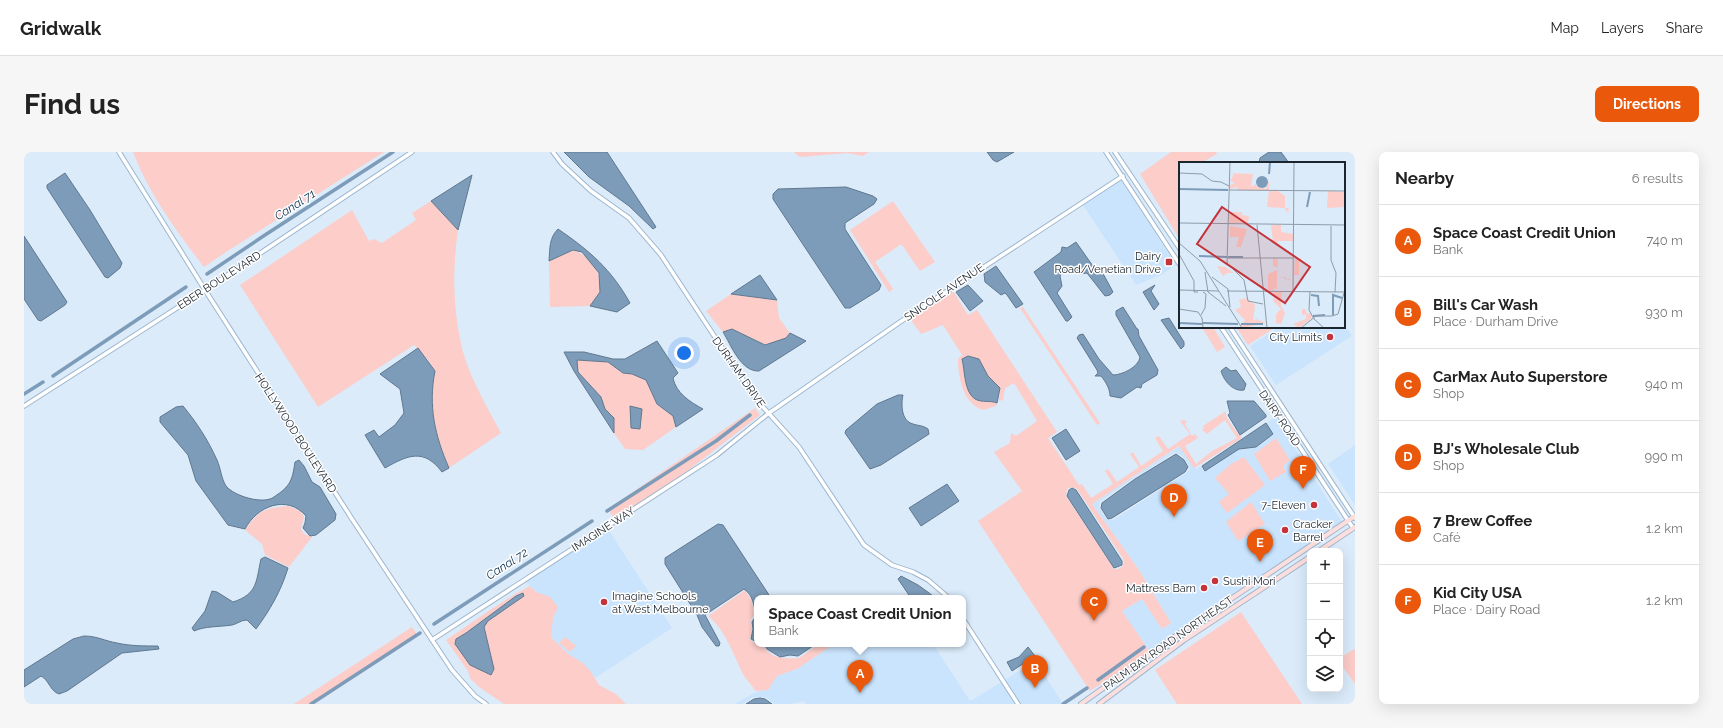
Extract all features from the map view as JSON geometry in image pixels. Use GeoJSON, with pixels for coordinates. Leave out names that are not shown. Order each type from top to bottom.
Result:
{"type":"FeatureCollection","features":[{"type":"Feature","properties":{"kind":"main road","name":"PALM BAY ROAD NORTHEAST"},"geometry":{"type":"LineString","coordinates":[[1081,704],[1180,633],[1348,520],[1355,517]]}},
{"type":"Feature","properties":{"kind":"main road"},"geometry":{"type":"LineString","coordinates":[[1324,548],[1354,528]]}},
{"type":"Feature","properties":{"kind":"main road","name":"PALM BAY ROAD NORTHEAST"},"geometry":{"type":"LineString","coordinates":[[1099,704],[1184,640],[1307,559]]}},
{"type":"Feature","properties":{"kind":"main road"},"geometry":{"type":"LineString","coordinates":[[1180,633],[1184,640]]}},
{"type":"Feature","properties":{"kind":"street","name":"HOLLYWOOD BOULEVARD"},"geometry":{"type":"LineString","coordinates":[[119,152],[205,290],[348,513],[432,640],[463,684],[486,704]]}},
{"type":"Feature","properties":{"kind":"street","name":"EBER BOULEVARD"},"geometry":{"type":"LineString","coordinates":[[24,406],[205,290],[412,152]]}},
{"type":"Feature","properties":{"kind":"street","name":"DURHAM DRIVE"},"geometry":{"type":"LineString","coordinates":[[553,152],[574,176],[591,191],[629,218],[645,234],[661,255],[755,398],[799,447],[864,546],[892,565],[913,572],[928,580],[946,595]]}},
{"type":"Feature","properties":{"kind":"street"},"geometry":{"type":"LineString","coordinates":[[1106,152],[1179,263]]}},
{"type":"Feature","properties":{"kind":"street"},"geometry":{"type":"LineString","coordinates":[[1115,152],[1179,248]]}},
{"type":"Feature","properties":{"kind":"street","name":"SNICOLE AVENUE"},"geometry":{"type":"LineString","coordinates":[[768,413],[944,292],[1123,176]]}},
{"type":"Feature","properties":{"kind":"street","name":"DAIRY ROAD"},"geometry":{"type":"LineString","coordinates":[[1222,328],[1354,528]]}},
{"type":"Feature","properties":{"kind":"street","name":"DAIRY ROAD"},"geometry":{"type":"LineString","coordinates":[[1231,328],[1355,517]]}},
{"type":"Feature","properties":{"kind":"street","name":"IMAGINE WAY"},"geometry":{"type":"LineString","coordinates":[[432,640],[718,455],[768,413]]}},
{"type":"Feature","properties":{"kind":"street"},"geometry":{"type":"LineString","coordinates":[[1287,428],[1289,416]]}},
{"type":"Feature","properties":{"kind":"street"},"geometry":{"type":"LineString","coordinates":[[1292,435],[1293,423]]}},
{"type":"Feature","properties":{"kind":"street"},"geometry":{"type":"LineString","coordinates":[[966,624],[1018,704]]}},
{"type":"Feature","properties":{"kind":"shaded area"},"geometry":{"type":"Polygon","coordinates":[[[133,152],[384,152],[204,267],[155,198],[133,152]]]}},
{"type":"Feature","properties":{"kind":"shaded area"},"geometry":{"type":"Polygon","coordinates":[[[564,152],[607,152],[656,227],[653,229],[629,206],[589,177],[564,152]]]}},
{"type":"Feature","properties":{"kind":"shaded area"},"geometry":{"type":"Polygon","coordinates":[[[794,152],[869,152],[863,156],[847,153],[802,157],[798,156],[794,152]]]}},
{"type":"Feature","properties":{"kind":"shaded area"},"geometry":{"type":"Polygon","coordinates":[[[987,152],[1014,152],[997,162],[993,160],[987,152]]]}},
{"type":"Feature","properties":{"kind":"shaded area"},"geometry":{"type":"Polygon","coordinates":[[[1171,152],[1216,152],[1217,154],[1203,162],[1179,162],[1179,238],[1140,174],[1171,152]]]}},
{"type":"Feature","properties":{"kind":"shaded area"},"geometry":{"type":"Polygon","coordinates":[[[1269,152],[1281,152],[1288,162],[1259,162],[1260,158],[1269,152]]]}},
{"type":"Feature","properties":{"kind":"shaded area"},"geometry":{"type":"Polygon","coordinates":[[[65,173],[90,210],[122,263],[120,268],[108,278],[105,277],[47,188],[47,185],[65,173]]]}},
{"type":"Feature","properties":{"kind":"shaded area"},"geometry":{"type":"Polygon","coordinates":[[[472,175],[458,230],[431,201],[472,175]]]}},
{"type":"Feature","properties":{"kind":"shaded area"},"geometry":{"type":"Polygon","coordinates":[[[1121,180],[1176,265],[1161,275],[1136,285],[1083,205],[1121,180]]]}},
{"type":"Feature","properties":{"kind":"shaded area"},"geometry":{"type":"Polygon","coordinates":[[[846,187],[873,196],[877,199],[874,204],[845,223],[845,229],[881,285],[879,290],[850,308],[845,308],[773,199],[773,194],[778,189],[846,187]]]}},
{"type":"Feature","properties":{"kind":"shaded area"},"geometry":{"type":"Polygon","coordinates":[[[431,201],[458,230],[454,291],[457,322],[463,352],[470,373],[501,433],[449,468],[436,433],[431,406],[435,371],[428,360],[414,345],[318,407],[240,285],[352,210],[369,241],[374,239],[382,243],[416,220],[412,213],[431,201]]]}},
{"type":"Feature","properties":{"kind":"shaded area"},"geometry":{"type":"Polygon","coordinates":[[[893,201],[935,262],[920,271],[902,245],[900,245],[875,262],[893,289],[889,292],[850,230],[893,201]]]}},
{"type":"Feature","properties":{"kind":"shaded area"},"geometry":{"type":"Polygon","coordinates":[[[558,229],[590,253],[607,270],[630,303],[617,312],[590,306],[600,292],[599,273],[582,252],[573,250],[549,261],[551,240],[558,229]]]}},
{"type":"Feature","properties":{"kind":"shaded area"},"geometry":{"type":"Polygon","coordinates":[[[24,236],[67,302],[65,305],[41,321],[38,320],[24,299],[24,236]]]}},
{"type":"Feature","properties":{"kind":"shaded area"},"geometry":{"type":"Polygon","coordinates":[[[1076,242],[1095,269],[1100,268],[1113,292],[1110,295],[1105,296],[1087,273],[1080,274],[1069,270],[1065,271],[1060,276],[1062,286],[1057,293],[1072,317],[1066,321],[1034,272],[1061,252],[1062,247],[1067,248],[1076,242]]]}},
{"type":"Feature","properties":{"kind":"shaded area"},"geometry":{"type":"Polygon","coordinates":[[[573,250],[585,256],[595,267],[600,280],[601,287],[599,293],[590,306],[550,307],[549,261],[573,250]]]}},
{"type":"Feature","properties":{"kind":"shaded area"},"geometry":{"type":"Polygon","coordinates":[[[996,266],[1023,304],[1016,308],[1005,293],[1001,295],[985,282],[984,274],[996,266]]]}},
{"type":"Feature","properties":{"kind":"shaded area"},"geometry":{"type":"Polygon","coordinates":[[[760,275],[777,300],[731,294],[760,275]]]}},
{"type":"Feature","properties":{"kind":"shaded area"},"geometry":{"type":"Polygon","coordinates":[[[968,285],[983,301],[970,311],[956,292],[968,285]]]}},
{"type":"Feature","properties":{"kind":"shaded area"},"geometry":{"type":"Polygon","coordinates":[[[1155,285],[1151,291],[1159,304],[1154,310],[1143,292],[1155,285]]]}},
{"type":"Feature","properties":{"kind":"shaded area"},"geometry":{"type":"Polygon","coordinates":[[[953,291],[968,315],[977,310],[1057,432],[1048,438],[1079,485],[1082,484],[1091,498],[1113,484],[1105,471],[1108,469],[1117,482],[1139,467],[1130,454],[1133,452],[1141,466],[1163,451],[1155,438],[1159,436],[1168,449],[1190,434],[1180,421],[1182,420],[1187,421],[1185,424],[1192,436],[1195,434],[1198,438],[1185,446],[1196,464],[1212,451],[1237,438],[1225,420],[1207,434],[1202,430],[1204,428],[1203,426],[1226,411],[1226,416],[1242,438],[1194,468],[1179,446],[1092,504],[1139,570],[1171,623],[1162,629],[1142,599],[1122,611],[1150,652],[1090,691],[978,521],[1022,491],[994,452],[1010,443],[1011,433],[1016,436],[1037,421],[1014,383],[1005,388],[1003,400],[999,401],[1000,388],[988,376],[979,359],[965,357],[962,360],[965,380],[983,402],[992,401],[997,403],[996,406],[983,410],[976,407],[966,396],[963,389],[959,374],[958,359],[962,355],[943,325],[921,334],[910,319],[953,291]],[[1071,487],[1067,489],[1066,496],[1114,569],[1118,569],[1123,566],[1124,560],[1077,489],[1071,487]]]}},
{"type":"Feature","properties":{"kind":"shaded area"},"geometry":{"type":"Polygon","coordinates":[[[731,294],[777,300],[779,318],[790,333],[786,338],[765,345],[732,329],[723,332],[706,311],[731,294]]]}},
{"type":"Feature","properties":{"kind":"shaded area"},"geometry":{"type":"Polygon","coordinates":[[[1023,307],[1100,423],[1097,425],[1020,308],[1023,307]]]}},
{"type":"Feature","properties":{"kind":"shaded area"},"geometry":{"type":"Polygon","coordinates":[[[1123,307],[1138,329],[1139,336],[1158,370],[1157,375],[1142,384],[1141,388],[1137,387],[1121,398],[1110,396],[1103,378],[1101,376],[1095,376],[1098,373],[1097,370],[1077,338],[1079,335],[1083,334],[1099,359],[1113,375],[1121,374],[1130,370],[1137,364],[1140,357],[1116,315],[1116,311],[1123,307]]]}},
{"type":"Feature","properties":{"kind":"shaded area"},"geometry":{"type":"Polygon","coordinates":[[[1169,318],[1184,342],[1184,346],[1181,349],[1161,320],[1169,318]]]}},
{"type":"Feature","properties":{"kind":"shaded area"},"geometry":{"type":"Polygon","coordinates":[[[1345,326],[1352,336],[1276,385],[1250,346],[1277,328],[1345,328],[1345,326]]]}},
{"type":"Feature","properties":{"kind":"shaded area"},"geometry":{"type":"Polygon","coordinates":[[[1214,328],[1225,347],[1217,352],[1203,329],[1214,328]]]}},
{"type":"Feature","properties":{"kind":"shaded area"},"geometry":{"type":"Polygon","coordinates":[[[1237,328],[1274,328],[1248,345],[1237,328]]]}},
{"type":"Feature","properties":{"kind":"shaded area"},"geometry":{"type":"Polygon","coordinates":[[[732,329],[765,345],[786,338],[790,333],[806,341],[759,371],[747,367],[737,357],[723,332],[732,329]]]}},
{"type":"Feature","properties":{"kind":"shaded area"},"geometry":{"type":"Polygon","coordinates":[[[657,341],[678,373],[673,378],[680,393],[703,409],[676,427],[673,416],[657,404],[646,380],[632,374],[623,373],[608,362],[577,360],[578,372],[601,397],[605,409],[614,418],[614,433],[574,371],[564,352],[584,352],[613,359],[625,359],[657,341]]]}},
{"type":"Feature","properties":{"kind":"shaded area"},"geometry":{"type":"Polygon","coordinates":[[[418,348],[435,371],[432,396],[434,421],[440,444],[449,468],[442,472],[429,459],[415,456],[408,457],[385,468],[365,435],[374,430],[379,437],[395,425],[404,413],[400,389],[380,374],[418,348]]]}},
{"type":"Feature","properties":{"kind":"shaded area"},"geometry":{"type":"Polygon","coordinates":[[[968,356],[979,359],[988,376],[1000,388],[997,403],[978,400],[971,396],[967,386],[962,359],[968,356]]]}},
{"type":"Feature","properties":{"kind":"shaded area"},"geometry":{"type":"Polygon","coordinates":[[[577,360],[608,362],[623,373],[632,374],[646,380],[657,404],[673,416],[676,427],[643,450],[625,449],[614,433],[614,418],[605,409],[601,397],[578,372],[577,360]]]}},
{"type":"Feature","properties":{"kind":"shaded area"},"geometry":{"type":"Polygon","coordinates":[[[1226,367],[1231,371],[1236,370],[1246,384],[1244,390],[1233,388],[1227,382],[1221,371],[1226,367]]]}},
{"type":"Feature","properties":{"kind":"shaded area"},"geometry":{"type":"Polygon","coordinates":[[[898,395],[903,395],[902,407],[906,419],[913,424],[928,429],[929,434],[881,465],[870,469],[845,433],[846,430],[877,404],[898,395]]]}},
{"type":"Feature","properties":{"kind":"shaded area"},"geometry":{"type":"Polygon","coordinates":[[[1227,401],[1254,401],[1266,417],[1240,435],[1228,415],[1230,413],[1227,401]]]}},
{"type":"Feature","properties":{"kind":"shaded area"},"geometry":{"type":"Polygon","coordinates":[[[183,406],[198,425],[210,446],[218,463],[224,483],[230,490],[242,496],[256,500],[274,497],[287,486],[293,474],[295,462],[299,460],[304,466],[312,482],[320,487],[336,514],[335,520],[316,535],[310,536],[303,528],[306,516],[298,509],[282,504],[265,509],[257,514],[245,529],[228,525],[196,481],[188,455],[160,422],[160,417],[176,407],[183,406]]]}},
{"type":"Feature","properties":{"kind":"shaded area"},"geometry":{"type":"Polygon","coordinates":[[[630,406],[642,409],[640,429],[631,428],[630,406]]]}},
{"type":"Feature","properties":{"kind":"shaded area"},"geometry":{"type":"Polygon","coordinates":[[[755,408],[760,415],[673,482],[614,519],[608,509],[755,408]]]}},
{"type":"Feature","properties":{"kind":"shaded area"},"geometry":{"type":"Polygon","coordinates":[[[1275,417],[1342,522],[1150,652],[1122,611],[1142,599],[1162,629],[1171,623],[1139,570],[1092,504],[1180,446],[1196,469],[1202,466],[1206,471],[1239,449],[1256,447],[1273,434],[1265,424],[1275,417]],[[1175,452],[1099,502],[1099,508],[1107,519],[1113,520],[1186,473],[1190,469],[1190,466],[1182,456],[1175,452]],[[1229,494],[1227,512],[1242,501],[1229,494]]]}},
{"type":"Feature","properties":{"kind":"shaded area"},"geometry":{"type":"Polygon","coordinates":[[[1266,423],[1273,434],[1256,447],[1239,449],[1205,471],[1202,466],[1266,423]]]}},
{"type":"Feature","properties":{"kind":"shaded area"},"geometry":{"type":"Polygon","coordinates":[[[1066,429],[1080,451],[1066,460],[1052,438],[1066,429]]]}},
{"type":"Feature","properties":{"kind":"shaded area"},"geometry":{"type":"Polygon","coordinates":[[[1276,438],[1290,460],[1283,466],[1286,472],[1270,481],[1254,454],[1276,438]]]}},
{"type":"Feature","properties":{"kind":"shaded area"},"geometry":{"type":"Polygon","coordinates":[[[1355,445],[1355,505],[1328,464],[1355,445]]]}},
{"type":"Feature","properties":{"kind":"shaded area"},"geometry":{"type":"Polygon","coordinates":[[[1176,454],[1184,460],[1188,467],[1185,472],[1112,518],[1108,519],[1101,508],[1102,503],[1135,479],[1176,454]]]}},
{"type":"Feature","properties":{"kind":"shaded area"},"geometry":{"type":"Polygon","coordinates":[[[1244,457],[1265,485],[1227,513],[1219,502],[1229,494],[1215,478],[1231,464],[1244,457]]]}},
{"type":"Feature","properties":{"kind":"shaded area"},"geometry":{"type":"Polygon","coordinates":[[[947,484],[959,501],[921,526],[909,508],[947,484]]]}},
{"type":"Feature","properties":{"kind":"shaded area"},"geometry":{"type":"Polygon","coordinates":[[[1072,488],[1076,490],[1122,561],[1122,565],[1114,568],[1067,496],[1069,490],[1072,488]]]}},
{"type":"Feature","properties":{"kind":"shaded area"},"geometry":{"type":"Polygon","coordinates":[[[1251,502],[1265,524],[1238,541],[1226,522],[1251,502]]]}},
{"type":"Feature","properties":{"kind":"shaded area"},"geometry":{"type":"Polygon","coordinates":[[[288,506],[300,511],[304,516],[301,529],[304,534],[312,537],[289,567],[265,555],[262,544],[245,530],[254,518],[263,511],[288,506]]]}},
{"type":"Feature","properties":{"kind":"shaded area"},"geometry":{"type":"Polygon","coordinates":[[[718,524],[723,525],[769,595],[754,595],[754,606],[749,594],[744,589],[705,615],[720,643],[719,646],[716,646],[702,627],[697,615],[665,564],[665,558],[718,524]]]}},
{"type":"Feature","properties":{"kind":"shaded area","name":"Imagine Schools at West Melbourne"},"geometry":{"type":"Polygon","coordinates":[[[606,526],[672,628],[595,678],[591,672],[568,654],[550,637],[553,618],[545,597],[536,592],[524,580],[606,526]]]}},
{"type":"Feature","properties":{"kind":"shaded area"},"geometry":{"type":"Polygon","coordinates":[[[265,557],[288,568],[275,600],[256,629],[247,620],[232,625],[207,627],[194,631],[192,628],[205,611],[212,591],[217,592],[233,602],[241,599],[252,591],[257,580],[261,559],[265,557]]]}},
{"type":"Feature","properties":{"kind":"shaded area"},"geometry":{"type":"Polygon","coordinates":[[[901,576],[918,585],[932,595],[909,595],[898,579],[901,576]]]}},
{"type":"Feature","properties":{"kind":"shaded area"},"geometry":{"type":"Polygon","coordinates":[[[530,586],[536,592],[550,597],[558,607],[553,618],[551,637],[568,654],[583,663],[599,685],[616,694],[626,704],[504,704],[479,687],[470,678],[468,671],[446,640],[498,605],[530,586]]]}},
{"type":"Feature","properties":{"kind":"shaded area"},"geometry":{"type":"Polygon","coordinates":[[[745,590],[752,601],[754,615],[750,621],[752,629],[750,640],[754,642],[754,647],[764,647],[774,656],[778,657],[799,658],[815,647],[830,647],[797,669],[777,676],[768,690],[755,691],[743,674],[724,635],[714,621],[708,616],[745,590]]]}},
{"type":"Feature","properties":{"kind":"shaded area"},"geometry":{"type":"Polygon","coordinates":[[[523,593],[524,596],[488,621],[484,627],[494,669],[491,675],[470,665],[455,644],[456,639],[516,596],[523,593]]]}},
{"type":"Feature","properties":{"kind":"shaded area"},"geometry":{"type":"Polygon","coordinates":[[[1241,612],[1302,704],[1177,704],[1155,670],[1241,612]]]}},
{"type":"Feature","properties":{"kind":"shaded area"},"geometry":{"type":"Polygon","coordinates":[[[754,619],[754,640],[751,639],[753,629],[752,622],[754,619]]]}},
{"type":"Feature","properties":{"kind":"shaded area"},"geometry":{"type":"Polygon","coordinates":[[[412,627],[418,636],[314,704],[294,704],[412,627]]]}},
{"type":"Feature","properties":{"kind":"shaded area"},"geometry":{"type":"Polygon","coordinates":[[[84,636],[127,645],[158,646],[159,649],[122,653],[67,691],[59,694],[56,693],[41,676],[24,687],[24,670],[73,639],[84,636]]]}},
{"type":"Feature","properties":{"kind":"shaded area"},"geometry":{"type":"Polygon","coordinates":[[[565,637],[576,646],[570,652],[559,643],[565,637]]]}},
{"type":"Feature","properties":{"kind":"shaded area"},"geometry":{"type":"Polygon","coordinates":[[[766,647],[812,647],[798,656],[790,655],[780,657],[766,647]]]}},
{"type":"Feature","properties":{"kind":"shaded area"},"geometry":{"type":"Polygon","coordinates":[[[830,647],[935,647],[970,701],[1002,682],[1016,704],[806,704],[803,701],[792,704],[774,704],[766,697],[753,697],[743,704],[734,704],[758,691],[768,690],[777,676],[797,669],[830,647]]]}},
{"type":"Feature","properties":{"kind":"shaded area"},"geometry":{"type":"Polygon","coordinates":[[[1028,647],[1035,656],[1012,671],[1007,662],[1019,657],[1028,647]]]}},
{"type":"Feature","properties":{"kind":"shaded area"},"geometry":{"type":"Polygon","coordinates":[[[1354,649],[1355,684],[1343,667],[1343,656],[1354,649]]]}},
{"type":"Feature","properties":{"kind":"shaded area"},"geometry":{"type":"Polygon","coordinates":[[[1039,658],[1042,663],[1040,668],[1063,704],[1021,704],[1005,680],[1039,658]]]}},
{"type":"Feature","properties":{"kind":"shaded area"},"geometry":{"type":"Polygon","coordinates":[[[754,699],[765,699],[772,704],[746,704],[754,699]]]}},
{"type":"Feature","properties":{"kind":"waterway","name":"Canal 71"},"geometry":{"type":"LineString","coordinates":[[207,274],[393,152]]}},
{"type":"Feature","properties":{"kind":"waterway","name":"Canal 71"},"geometry":{"type":"LineString","coordinates":[[53,376],[186,287]]}},
{"type":"Feature","properties":{"kind":"waterway","name":"Canal 71"},"geometry":{"type":"LineString","coordinates":[[24,394],[43,382]]}},
{"type":"Feature","properties":{"kind":"waterway","name":"Canal 72"},"geometry":{"type":"LineString","coordinates":[[607,511],[716,441],[750,415]]}},
{"type":"Feature","properties":{"kind":"waterway","name":"Canal 72"},"geometry":{"type":"LineString","coordinates":[[434,624],[592,521]]}},
{"type":"Feature","properties":{"kind":"waterway","name":"Canal 72"},"geometry":{"type":"LineString","coordinates":[[311,704],[420,633]]}},
{"type":"Feature","properties":{"kind":"waterway"},"geometry":{"type":"LineString","coordinates":[[1098,680],[1144,647]]}},
{"type":"Feature","properties":{"kind":"waterway"},"geometry":{"type":"LineString","coordinates":[[1063,704],[1087,688]]}},
{"type":"Feature","properties":{"kind":"place","name":"Dairy Road/Venetian Drive"},"geometry":{"type":"Point","coordinates":[1169,262]}},
{"type":"Feature","properties":{"kind":"place","name":"City Limits"},"geometry":{"type":"Point","coordinates":[1330,337]}},
{"type":"Feature","properties":{"kind":"place","name":"Kid City USA"},"geometry":{"type":"Point","coordinates":[1303,489]}},
{"type":"Feature","properties":{"kind":"place","name":"7-Eleven"},"geometry":{"type":"Point","coordinates":[1314,505]}},
{"type":"Feature","properties":{"kind":"place","name":"BJ's Wholesale Club"},"geometry":{"type":"Point","coordinates":[1174,517]}},
{"type":"Feature","properties":{"kind":"place","name":"Cracker Barrel"},"geometry":{"type":"Point","coordinates":[1285,530]}},
{"type":"Feature","properties":{"kind":"place","name":"7 Brew Coffee"},"geometry":{"type":"Point","coordinates":[1260,562]}},
{"type":"Feature","properties":{"kind":"place","name":"Sushi Mori"},"geometry":{"type":"Point","coordinates":[1215,581]}},
{"type":"Feature","properties":{"kind":"place","name":"Mattress Barn"},"geometry":{"type":"Point","coordinates":[1204,588]}},
{"type":"Feature","properties":{"kind":"place","name":"Imagine Schools at West Melbourne"},"geometry":{"type":"Point","coordinates":[604,602]}},
{"type":"Feature","properties":{"kind":"place","name":"CarMax Auto Superstore"},"geometry":{"type":"Point","coordinates":[1094,621]}},
{"type":"Feature","properties":{"kind":"place","name":"Bill's Car Wash"},"geometry":{"type":"Point","coordinates":[1035,688]}},
{"type":"Feature","properties":{"kind":"place","name":"Space Coast Credit Union"},"geometry":{"type":"Point","coordinates":[860,693]}}]}
